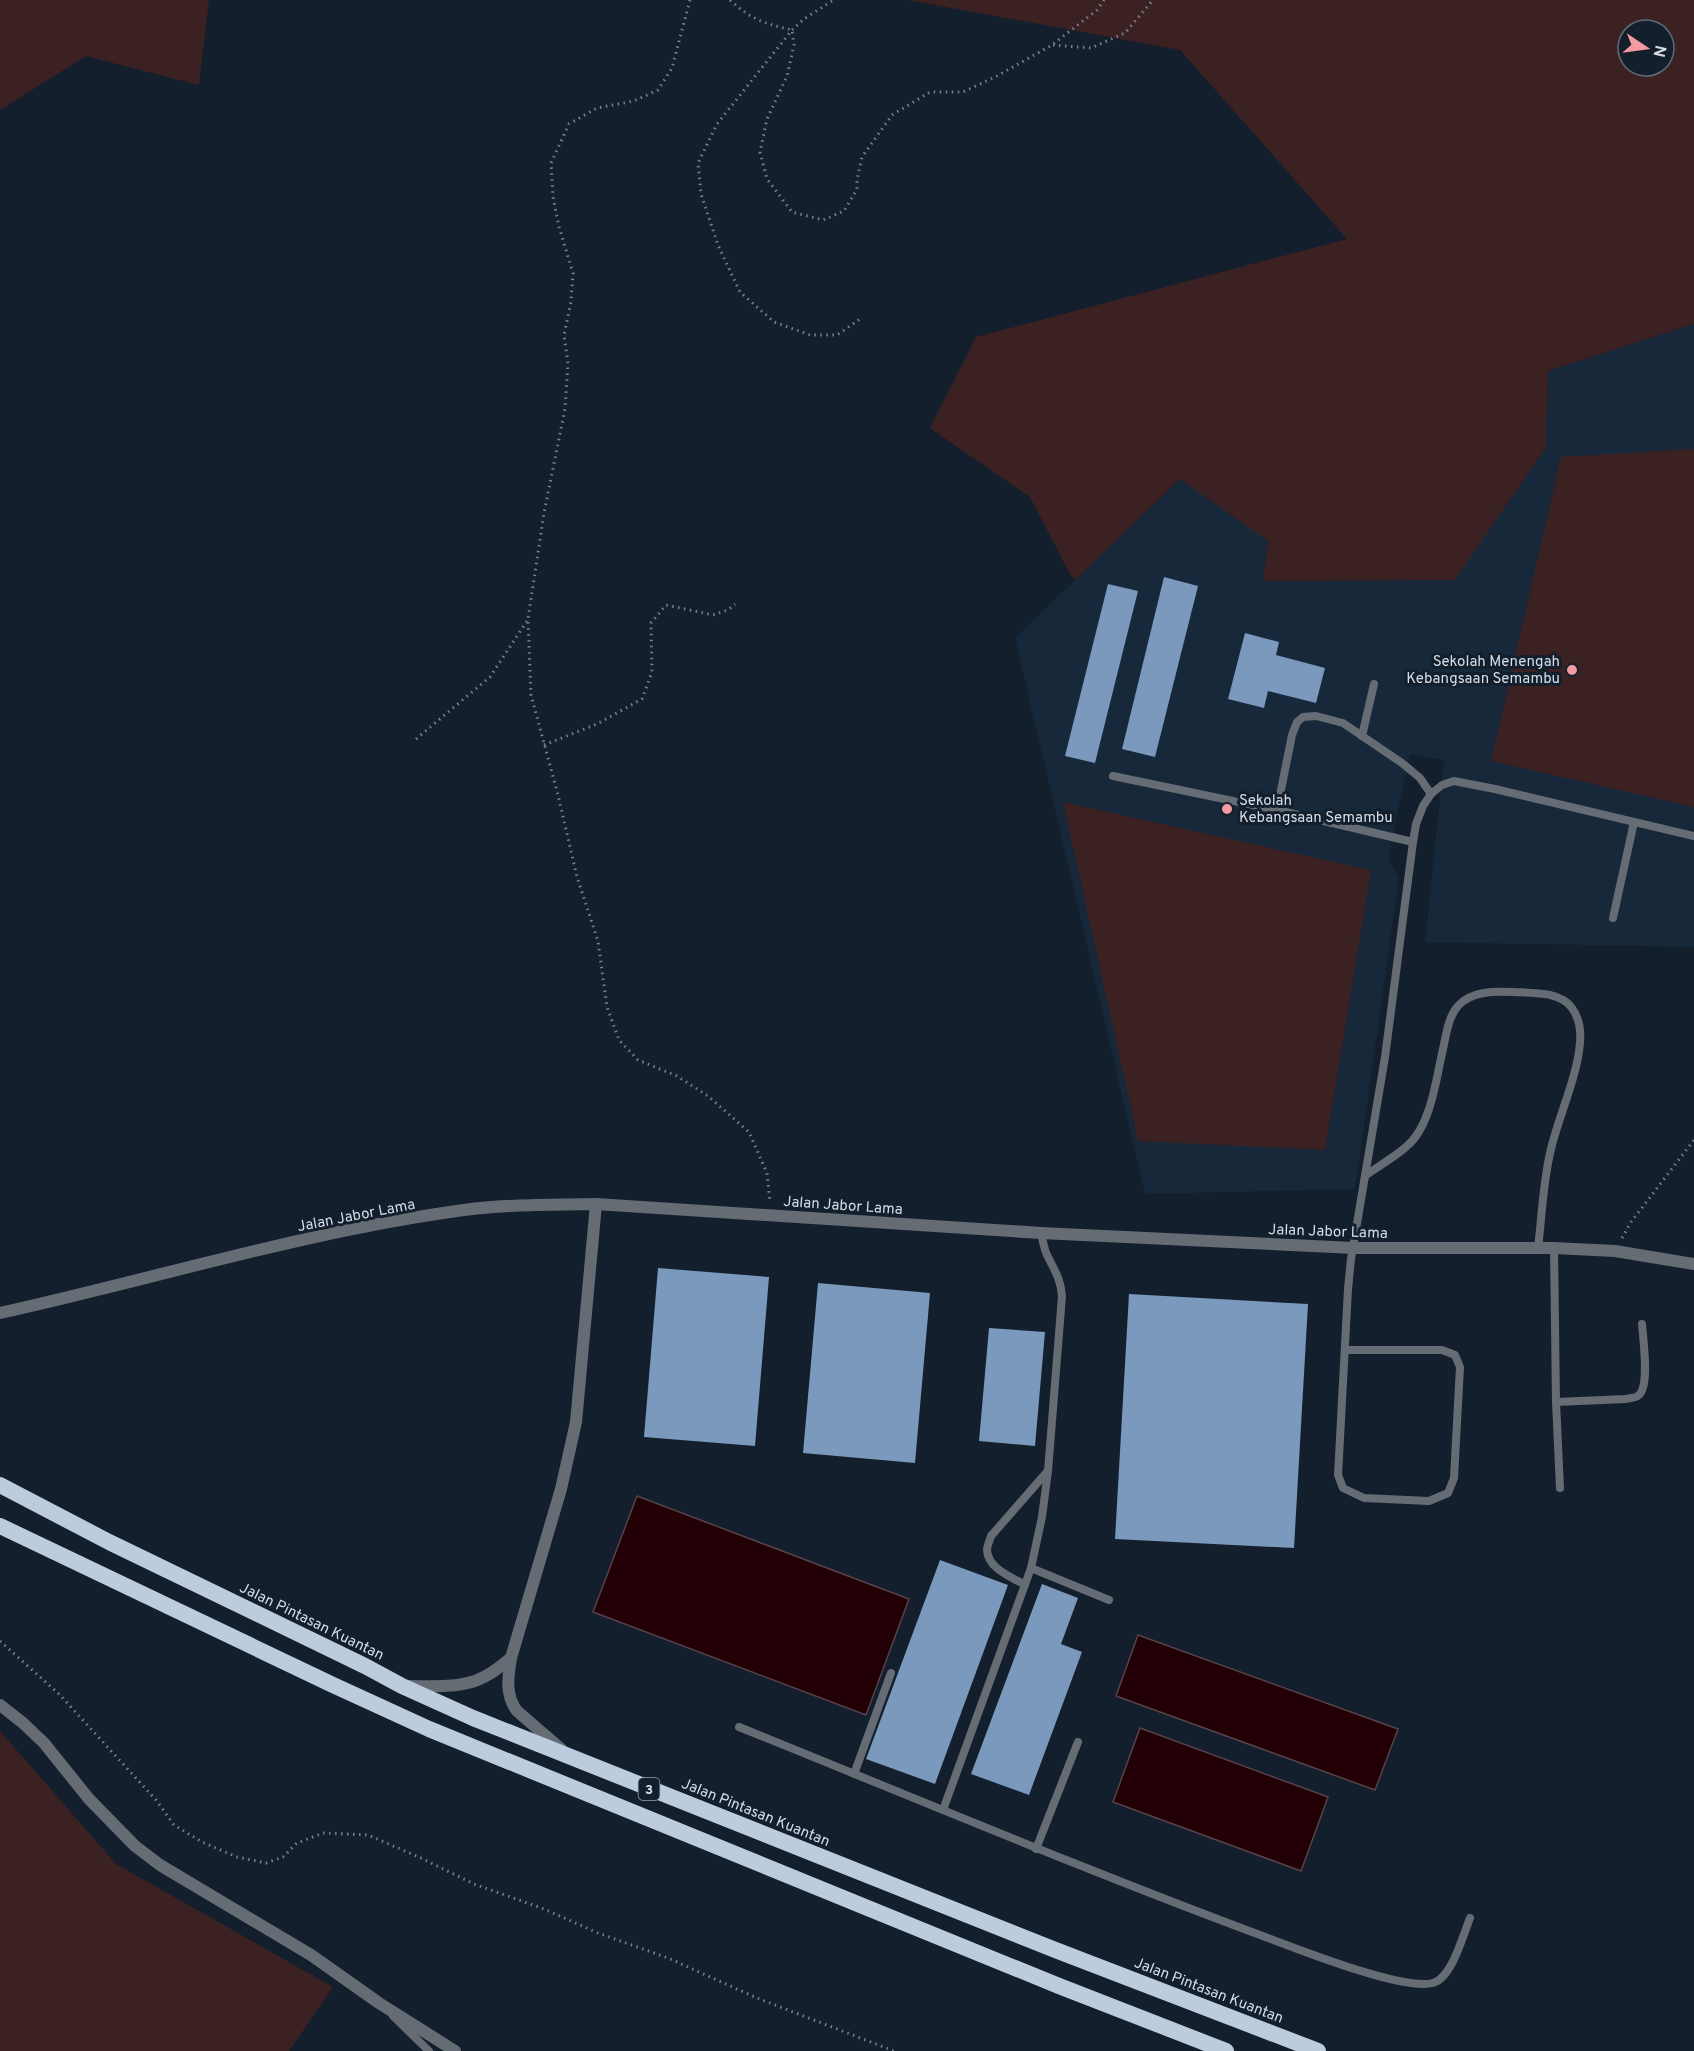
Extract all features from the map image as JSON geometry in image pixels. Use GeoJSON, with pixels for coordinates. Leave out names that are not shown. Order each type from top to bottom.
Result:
{"type":"FeatureCollection","features":[{"type":"Feature","properties":{"kind":"highway","name":"Jalan Pintasan Kuantan"},"geometry":{"type":"LineString","coordinates":[[0,1485],[109,1542],[402,1686],[572,1759],[1318,2051]]}},
{"type":"Feature","properties":{"kind":"highway","name":"3"},"geometry":{"type":"LineString","coordinates":[[0,1526],[429,1729],[1059,1986],[1226,2051]]}},
{"type":"Feature","properties":{"kind":"street","name":"Jalan Jabor Lama"},"geometry":{"type":"LineString","coordinates":[[0,1312],[343,1231],[464,1210],[525,1205],[596,1204],[1041,1233],[1354,1248],[1554,1248],[1615,1251],[1694,1264]]}},
{"type":"Feature","properties":{"kind":"street"},"geometry":{"type":"LineString","coordinates":[[572,1759],[523,1719],[512,1706],[508,1681],[511,1658],[556,1510],[576,1422],[596,1204]]}},
{"type":"Feature","properties":{"kind":"street"},"geometry":{"type":"LineString","coordinates":[[402,1686],[447,1686],[477,1681],[511,1658]]}},
{"type":"Feature","properties":{"kind":"street"},"geometry":{"type":"LineString","coordinates":[[0,1705],[44,1743],[89,1799],[135,1846],[160,1865],[311,1955],[379,2003],[454,2051]]}},
{"type":"Feature","properties":{"kind":"lane"},"geometry":{"type":"LineString","coordinates":[[1362,736],[1374,684]]}},
{"type":"Feature","properties":{"kind":"lane"},"geometry":{"type":"LineString","coordinates":[[1277,810],[1292,735],[1297,722],[1303,717],[1316,716],[1343,723],[1402,763],[1420,778],[1431,794]]}},
{"type":"Feature","properties":{"kind":"lane"},"geometry":{"type":"LineString","coordinates":[[1113,776],[1277,810],[1413,842]]}},
{"type":"Feature","properties":{"kind":"lane"},"geometry":{"type":"LineString","coordinates":[[1346,1350],[1442,1350],[1455,1355],[1460,1367],[1454,1478],[1448,1493],[1436,1499],[1364,1498],[1342,1488],[1338,1475],[1348,1289],[1385,1057],[1416,824],[1431,794],[1442,785],[1454,781],[1694,836]]}},
{"type":"Feature","properties":{"kind":"lane"},"geometry":{"type":"LineString","coordinates":[[1613,918],[1634,822]]}},
{"type":"Feature","properties":{"kind":"lane"},"geometry":{"type":"LineString","coordinates":[[1366,1174],[1408,1145],[1418,1134],[1427,1117],[1450,1022],[1458,1006],[1472,996],[1494,991],[1540,993],[1561,999],[1572,1008],[1579,1022],[1580,1043],[1576,1067],[1551,1150],[1544,1184],[1538,1248]]}},
{"type":"Feature","properties":{"kind":"lane"},"geometry":{"type":"LineString","coordinates":[[943,1810],[1031,1568],[1042,1517],[1048,1471],[1062,1296],[1057,1271],[1047,1256],[1041,1233]]}},
{"type":"Feature","properties":{"kind":"lane"},"geometry":{"type":"LineString","coordinates":[[1554,1248],[1556,1402],[1560,1488]]}},
{"type":"Feature","properties":{"kind":"lane"},"geometry":{"type":"LineString","coordinates":[[1556,1402],[1626,1399],[1641,1394],[1645,1378],[1642,1324]]}},
{"type":"Feature","properties":{"kind":"lane"},"geometry":{"type":"LineString","coordinates":[[1025,1585],[997,1569],[990,1560],[987,1550],[991,1536],[1048,1471]]}},
{"type":"Feature","properties":{"kind":"lane"},"geometry":{"type":"LineString","coordinates":[[1031,1568],[1109,1600]]}},
{"type":"Feature","properties":{"kind":"lane"},"geometry":{"type":"LineString","coordinates":[[854,1774],[891,1673]]}},
{"type":"Feature","properties":{"kind":"lane"},"geometry":{"type":"LineString","coordinates":[[738,1727],[1036,1849],[1281,1942],[1396,1981],[1420,1984],[1441,1980],[1450,1967],[1470,1918]]}},
{"type":"Feature","properties":{"kind":"lane"},"geometry":{"type":"LineString","coordinates":[[1036,1849],[1078,1742]]}},
{"type":"Feature","properties":{"kind":"lane"},"geometry":{"type":"LineString","coordinates":[[379,2003],[429,2051]]}},
{"type":"Feature","properties":{"kind":"path"},"geometry":{"type":"LineString","coordinates":[[690,0],[672,68],[658,90],[634,101],[597,108],[569,124],[551,163],[553,197],[559,227],[573,273],[572,302],[564,335],[568,363],[565,409],[544,513],[528,619],[531,695],[577,877],[598,941],[607,1007],[619,1040],[638,1060],[677,1076],[708,1096],[749,1132],[767,1173],[771,1216]]}},
{"type":"Feature","properties":{"kind":"path"},"geometry":{"type":"LineString","coordinates":[[730,0],[742,11],[762,23],[792,30]]}},
{"type":"Feature","properties":{"kind":"path"},"geometry":{"type":"LineString","coordinates":[[792,30],[794,45],[787,76],[767,119],[760,152],[767,179],[792,212],[823,220],[844,211],[857,189],[862,157],[892,115],[930,92],[963,92],[997,76],[1052,45],[1097,10],[1104,0]]}},
{"type":"Feature","properties":{"kind":"path"},"geometry":{"type":"LineString","coordinates":[[1052,45],[1091,48],[1125,33],[1153,0]]}},
{"type":"Feature","properties":{"kind":"path"},"geometry":{"type":"LineString","coordinates":[[832,1],[804,19],[792,30],[717,124],[698,163],[700,194],[718,245],[740,292],[774,322],[810,334],[837,335],[860,319]]}},
{"type":"Feature","properties":{"kind":"path"},"geometry":{"type":"LineString","coordinates":[[544,745],[597,724],[642,699],[652,672],[651,623],[666,605],[713,615],[728,610],[735,604]]}},
{"type":"Feature","properties":{"kind":"path"},"geometry":{"type":"LineString","coordinates":[[416,739],[490,677],[528,619]]}},
{"type":"Feature","properties":{"kind":"path"},"geometry":{"type":"LineString","coordinates":[[1615,1251],[1630,1222],[1694,1140]]}},
{"type":"Feature","properties":{"kind":"path"},"geometry":{"type":"LineString","coordinates":[[0,1641],[59,1694],[156,1800],[174,1825],[202,1842],[237,1857],[266,1863],[283,1857],[297,1843],[322,1833],[368,1835],[474,1884],[668,1958],[758,1998],[894,2051]]}},
{"type":"Feature","properties":{"kind":"shaded area"},"geometry":{"type":"Polygon","coordinates":[[[0,0],[209,0],[199,85],[86,56],[0,110],[0,0]]]}},
{"type":"Feature","properties":{"kind":"shaded area"},"geometry":{"type":"Polygon","coordinates":[[[908,0],[1694,0],[1694,324],[1548,371],[1546,447],[1455,580],[1263,581],[1268,541],[1180,479],[1075,580],[1030,497],[930,428],[976,337],[1347,239],[1180,50],[908,0]]]}},
{"type":"Feature","properties":{"kind":"shaded area"},"geometry":{"type":"Polygon","coordinates":[[[1694,324],[1694,947],[1425,942],[1444,760],[1410,754],[1388,859],[1399,879],[1355,1189],[1145,1194],[1015,638],[1180,479],[1269,541],[1264,581],[1546,447],[1548,371],[1694,324]]]}},
{"type":"Feature","properties":{"kind":"shaded area"},"geometry":{"type":"Polygon","coordinates":[[[1694,449],[1694,807],[1491,761],[1561,457],[1694,449]]]}},
{"type":"Feature","properties":{"kind":"shaded area"},"geometry":{"type":"Polygon","coordinates":[[[1063,802],[1371,870],[1325,1150],[1138,1141],[1063,802]]]}},
{"type":"Feature","properties":{"kind":"shaded area"},"geometry":{"type":"Polygon","coordinates":[[[637,1496],[909,1599],[866,1715],[593,1612],[637,1496]]]}},
{"type":"Feature","properties":{"kind":"shaded area"},"geometry":{"type":"Polygon","coordinates":[[[1138,1635],[1398,1729],[1375,1790],[1116,1696],[1138,1635]]]}},
{"type":"Feature","properties":{"kind":"shaded area"},"geometry":{"type":"Polygon","coordinates":[[[1140,1728],[1328,1797],[1301,1871],[1113,1802],[1140,1728]]]}},
{"type":"Feature","properties":{"kind":"shaded area"},"geometry":{"type":"Polygon","coordinates":[[[0,1731],[116,1864],[333,1987],[289,2051],[0,2051],[0,1731]]]}},
{"type":"Feature","properties":{"kind":"building"},"geometry":{"type":"Polygon","coordinates":[[[1164,577],[1198,586],[1155,757],[1122,749],[1164,577]]]}},
{"type":"Feature","properties":{"kind":"building"},"geometry":{"type":"Polygon","coordinates":[[[1108,584],[1138,591],[1095,763],[1065,756],[1108,584]]]}},
{"type":"Feature","properties":{"kind":"building"},"geometry":{"type":"Polygon","coordinates":[[[1245,633],[1279,642],[1276,655],[1325,668],[1316,703],[1268,691],[1264,708],[1228,699],[1245,633]]]}},
{"type":"Feature","properties":{"kind":"building"},"geometry":{"type":"Polygon","coordinates":[[[658,1268],[769,1277],[755,1446],[644,1437],[658,1268]]]}},
{"type":"Feature","properties":{"kind":"building"},"geometry":{"type":"Polygon","coordinates":[[[818,1283],[930,1293],[915,1463],[803,1453],[818,1283]]]}},
{"type":"Feature","properties":{"kind":"building"},"geometry":{"type":"Polygon","coordinates":[[[1129,1294],[1308,1304],[1294,1548],[1115,1539],[1129,1294]]]}},
{"type":"Feature","properties":{"kind":"building"},"geometry":{"type":"Polygon","coordinates":[[[989,1328],[1045,1332],[1035,1446],[979,1441],[989,1328]]]}},
{"type":"Feature","properties":{"kind":"building"},"geometry":{"type":"Polygon","coordinates":[[[940,1560],[1008,1585],[935,1784],[866,1759],[940,1560]]]}},
{"type":"Feature","properties":{"kind":"building"},"geometry":{"type":"Polygon","coordinates":[[[1042,1584],[1078,1598],[1061,1644],[1082,1652],[1029,1795],[971,1774],[1042,1584]]]}},
{"type":"Feature","properties":{"kind":"place","name":"Sekolah Menengah Kebangsaan Semambu"},"geometry":{"type":"Point","coordinates":[1572,670]}},
{"type":"Feature","properties":{"kind":"place","name":"Sekolah Kebangsaan Semambu"},"geometry":{"type":"Point","coordinates":[1227,809]}}]}
